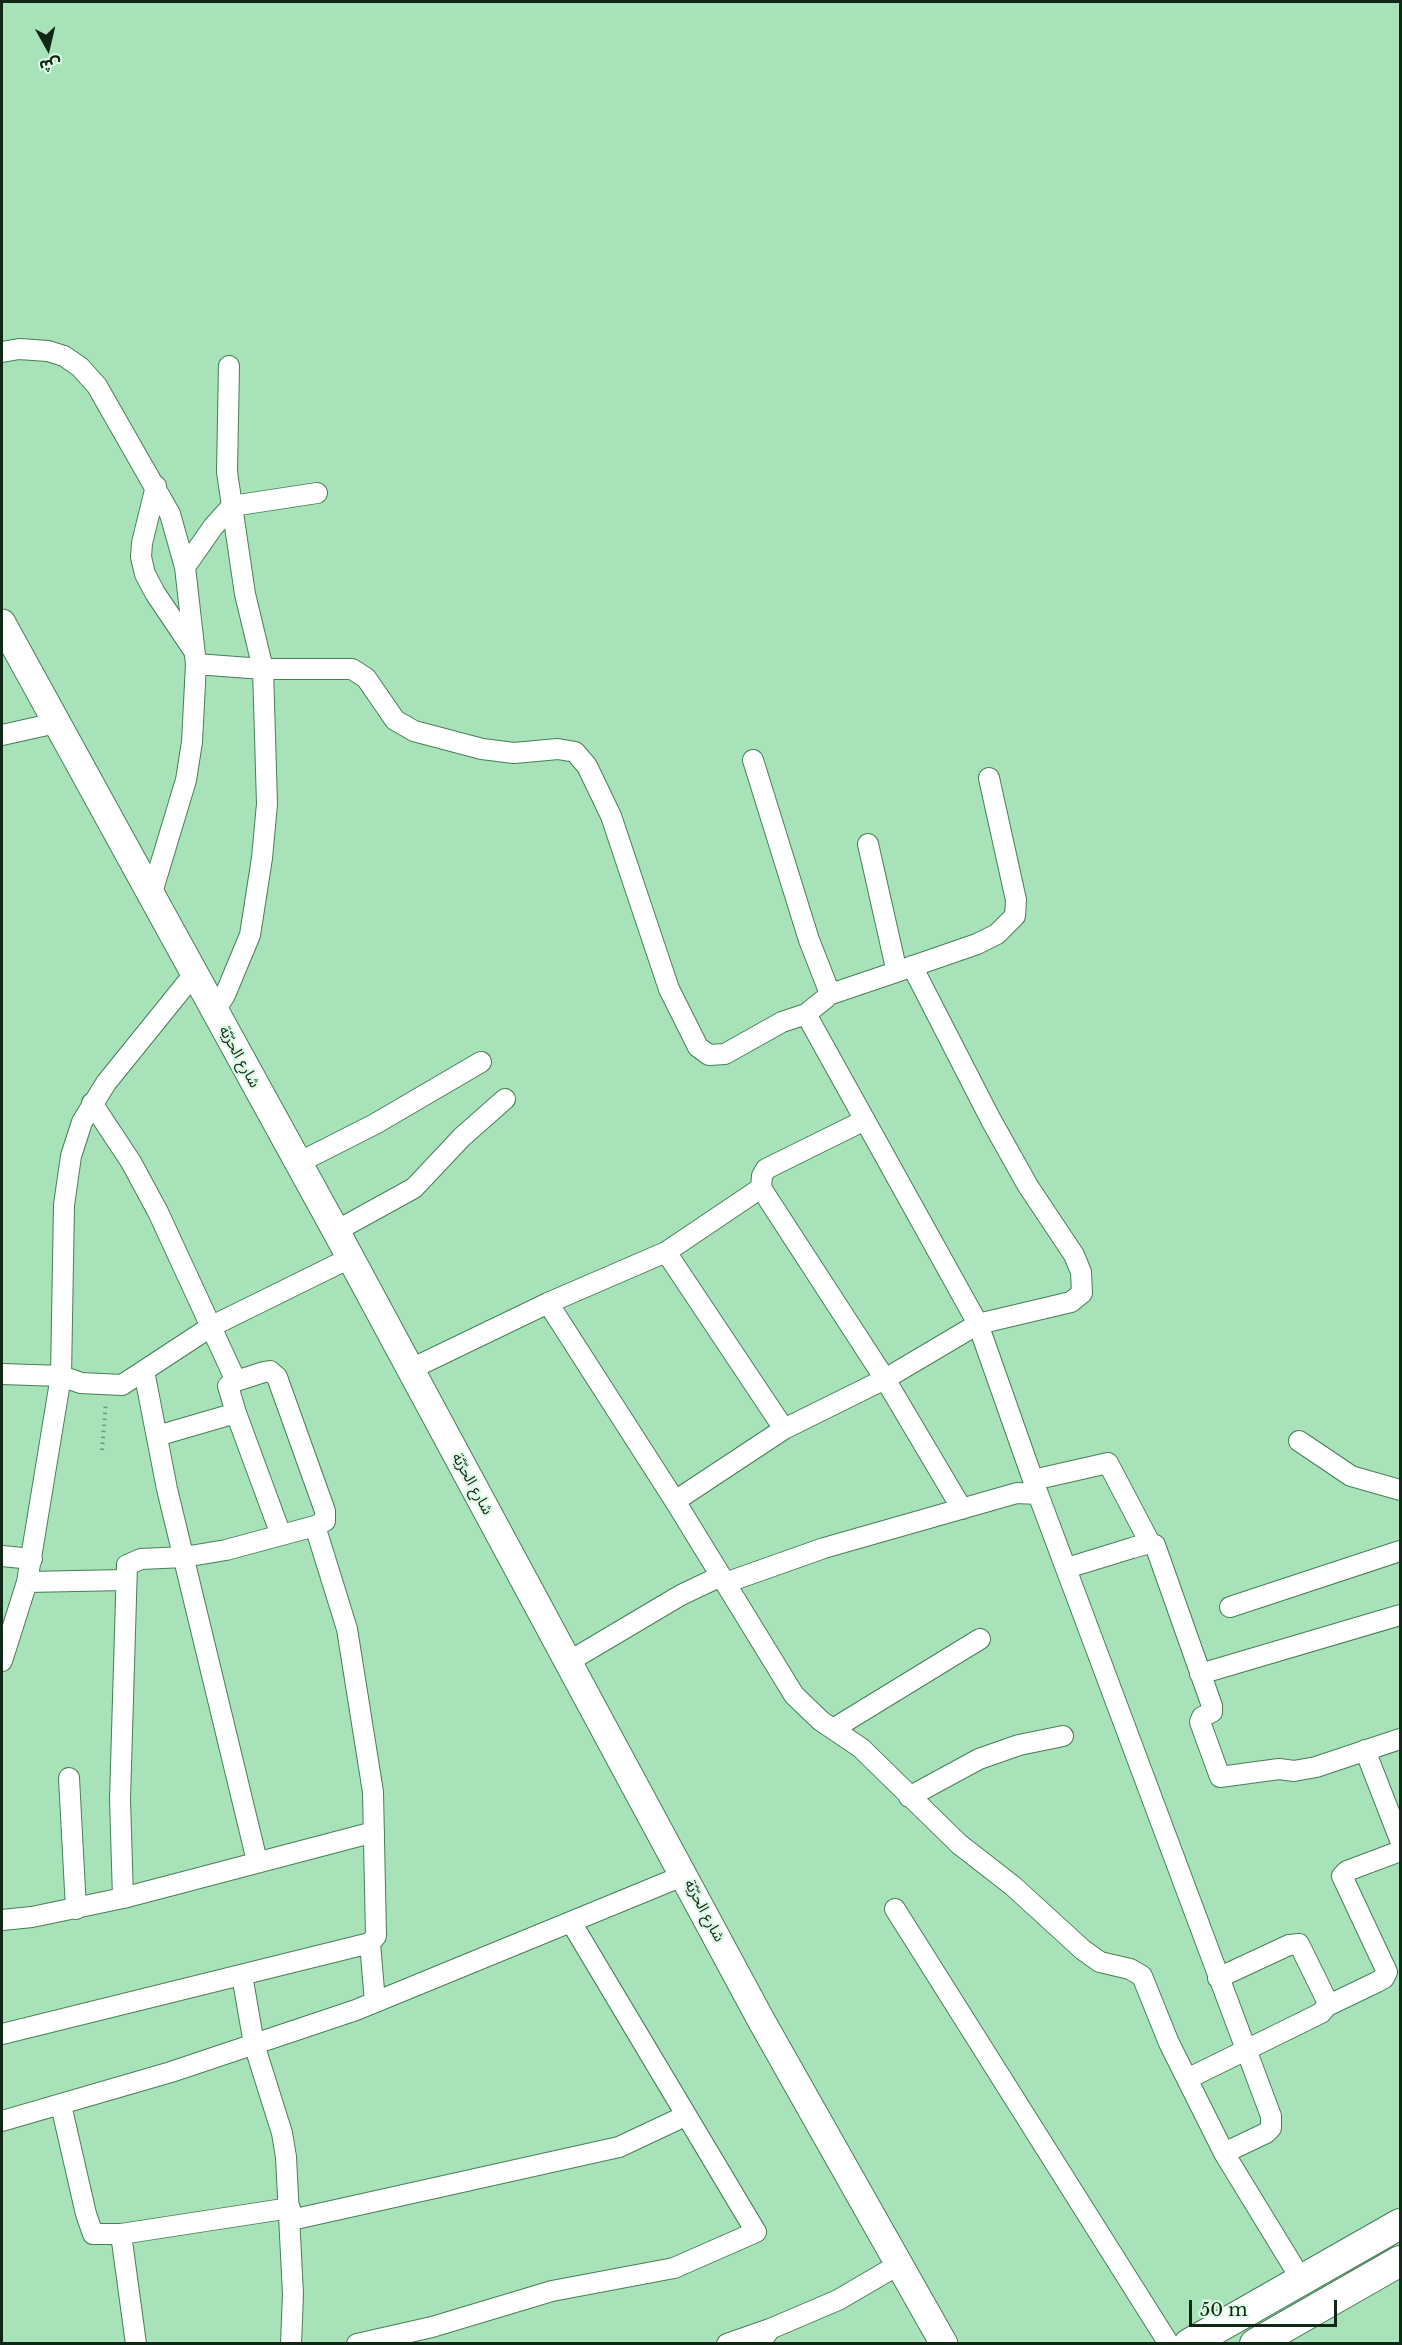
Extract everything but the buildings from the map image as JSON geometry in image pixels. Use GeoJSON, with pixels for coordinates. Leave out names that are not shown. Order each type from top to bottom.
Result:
{"type":"FeatureCollection","features":[{"type":"Feature","properties":{"kind":"main road","name":"شارع الحرّيّة"},"geometry":{"type":"LineString","coordinates":[[2,623],[336,1231],[772,2040],[944,2343]]}},
{"type":"Feature","properties":{"kind":"main road"},"geometry":{"type":"LineString","coordinates":[[1189,2343],[1301,2279],[1399,2228]]}},
{"type":"Feature","properties":{"kind":"main road"},"geometry":{"type":"LineString","coordinates":[[1255,2343],[1401,2260]]}},
{"type":"Feature","properties":{"kind":"street"},"geometry":{"type":"LineString","coordinates":[[2,352],[19,349],[48,351],[64,356],[80,367],[97,386],[170,514],[185,567],[196,658],[186,780],[151,896]]}},
{"type":"Feature","properties":{"kind":"street"},"geometry":{"type":"LineString","coordinates":[[214,1012],[225,995],[250,935],[258,890],[267,804],[263,669],[245,594],[226,452],[229,366]]}},
{"type":"Feature","properties":{"kind":"street"},"geometry":{"type":"LineString","coordinates":[[156,486],[141,557],[145,574],[155,593],[196,658],[263,669],[352,669],[366,678],[395,720],[414,731],[482,749],[514,753],[558,749],[575,752],[587,766],[611,816],[669,989],[698,1047],[709,1055],[725,1054],[782,1022],[806,1014],[828,995],[997,934],[1015,916],[1016,900],[989,778]]}},
{"type":"Feature","properties":{"kind":"street"},"geometry":{"type":"LineString","coordinates":[[185,567],[213,527],[232,506],[317,493]]}},
{"type":"Feature","properties":{"kind":"street"},"geometry":{"type":"LineString","coordinates":[[2,735],[56,723]]}},
{"type":"Feature","properties":{"kind":"street"},"geometry":{"type":"LineString","coordinates":[[753,760],[828,995]]}},
{"type":"Feature","properties":{"kind":"street"},"geometry":{"type":"LineString","coordinates":[[868,844],[895,956],[893,973]]}},
{"type":"Feature","properties":{"kind":"street"},"geometry":{"type":"LineString","coordinates":[[675,1501],[784,1429],[885,1379],[978,1324],[1071,1302],[1082,1293],[1081,1272],[1074,1255],[1028,1186],[991,1120],[912,966]]}},
{"type":"Feature","properties":{"kind":"street"},"geometry":{"type":"LineString","coordinates":[[2,1661],[18,1616],[32,1559],[61,1376],[64,1205],[76,1136],[92,1103],[127,1054],[194,974]]}},
{"type":"Feature","properties":{"kind":"street"},"geometry":{"type":"LineString","coordinates":[[806,1014],[978,1324],[1036,1487],[1246,2049],[1272,2122],[1266,2133],[1224,2152]]}},
{"type":"Feature","properties":{"kind":"street"},"geometry":{"type":"LineString","coordinates":[[298,1163],[375,1124],[481,1062]]}},
{"type":"Feature","properties":{"kind":"street"},"geometry":{"type":"LineString","coordinates":[[336,1231],[414,1188],[454,1144],[505,1099]]}},
{"type":"Feature","properties":{"kind":"street"},"geometry":{"type":"LineString","coordinates":[[92,1103],[132,1162],[158,1212],[236,1381]]}},
{"type":"Feature","properties":{"kind":"street"},"geometry":{"type":"LineString","coordinates":[[865,1120],[766,1170],[762,1176],[761,1188],[885,1379],[962,1509]]}},
{"type":"Feature","properties":{"kind":"street"},"geometry":{"type":"LineString","coordinates":[[410,1370],[548,1303],[666,1252],[761,1188]]}},
{"type":"Feature","properties":{"kind":"street"},"geometry":{"type":"LineString","coordinates":[[666,1252],[784,1429]]}},
{"type":"Feature","properties":{"kind":"street"},"geometry":{"type":"LineString","coordinates":[[2,1374],[61,1376],[81,1383],[122,1385],[212,1326],[350,1258]]}},
{"type":"Feature","properties":{"kind":"street"},"geometry":{"type":"LineString","coordinates":[[548,1303],[675,1501],[794,1695],[833,1729],[861,1748],[959,1844],[1013,1886],[1083,1950],[1100,1962],[1130,1969],[1142,1976],[1187,2079],[1224,2152],[1301,2279]]}},
{"type":"Feature","properties":{"kind":"street"},"geometry":{"type":"LineString","coordinates":[[144,1371],[156,1436],[257,1861]]}},
{"type":"Feature","properties":{"kind":"street"},"geometry":{"type":"LineString","coordinates":[[123,1898],[120,1799],[121,1712],[126,1641],[126,1565],[132,1561],[184,1557],[281,1535],[325,1521],[325,1511],[277,1377],[270,1371],[236,1381],[228,1386],[281,1535]]}},
{"type":"Feature","properties":{"kind":"street"},"geometry":{"type":"LineString","coordinates":[[156,1436],[236,1413]]}},
{"type":"Feature","properties":{"kind":"street"},"geometry":{"type":"LineString","coordinates":[[1299,1441],[1351,1476],[1401,1490]]}},
{"type":"Feature","properties":{"kind":"street"},"geometry":{"type":"LineString","coordinates":[[568,1662],[673,1600],[723,1579],[1017,1493],[1108,1463],[1150,1543],[1157,1548],[1213,1710],[1200,1722],[1220,1777],[1279,1769],[1294,1771],[1316,1767],[1401,1739]]}},
{"type":"Feature","properties":{"kind":"street"},"geometry":{"type":"LineString","coordinates":[[2,2034],[370,1943],[376,1936],[373,1875],[374,1832],[369,1760],[347,1629],[315,1526]]}},
{"type":"Feature","properties":{"kind":"street"},"geometry":{"type":"LineString","coordinates":[[1067,1568],[1150,1543]]}},
{"type":"Feature","properties":{"kind":"street"},"geometry":{"type":"LineString","coordinates":[[1230,1607],[1401,1551]]}},
{"type":"Feature","properties":{"kind":"street"},"geometry":{"type":"LineString","coordinates":[[2,1556],[32,1559]]}},
{"type":"Feature","properties":{"kind":"street"},"geometry":{"type":"LineString","coordinates":[[27,1582],[125,1580]]}},
{"type":"Feature","properties":{"kind":"street"},"geometry":{"type":"LineString","coordinates":[[1200,1674],[1401,1615]]}},
{"type":"Feature","properties":{"kind":"street"},"geometry":{"type":"LineString","coordinates":[[833,1729],[980,1639]]}},
{"type":"Feature","properties":{"kind":"street"},"geometry":{"type":"LineString","coordinates":[[909,1797],[979,1759],[1019,1746],[1064,1736]]}},
{"type":"Feature","properties":{"kind":"street"},"geometry":{"type":"LineString","coordinates":[[1365,1750],[1401,1840]]}},
{"type":"Feature","properties":{"kind":"street"},"geometry":{"type":"LineString","coordinates":[[69,1778],[76,1909]]}},
{"type":"Feature","properties":{"kind":"street"},"geometry":{"type":"LineString","coordinates":[[2,1920],[76,1909],[123,1898],[374,1832]]}},
{"type":"Feature","properties":{"kind":"street"},"geometry":{"type":"LineString","coordinates":[[1187,2079],[1322,2013],[1327,2006],[1384,1978],[1387,1972],[1342,1876],[1347,1871],[1401,1851]]}},
{"type":"Feature","properties":{"kind":"street"},"geometry":{"type":"LineString","coordinates":[[2,2121],[61,2105],[254,2044],[375,2002],[685,1875]]}},
{"type":"Feature","properties":{"kind":"street"},"geometry":{"type":"LineString","coordinates":[[895,1909],[1169,2343]]}},
{"type":"Feature","properties":{"kind":"street"},"geometry":{"type":"LineString","coordinates":[[357,2343],[432,2327],[552,2291],[674,2268],[753,2235],[756,2228],[685,2116],[572,1922]]}},
{"type":"Feature","properties":{"kind":"street"},"geometry":{"type":"LineString","coordinates":[[370,1943],[375,2002]]}},
{"type":"Feature","properties":{"kind":"street"},"geometry":{"type":"LineString","coordinates":[[1218,1978],[1298,1943],[1326,1999],[1327,2006]]}},
{"type":"Feature","properties":{"kind":"street"},"geometry":{"type":"LineString","coordinates":[[242,1975],[254,2044],[282,2133],[290,2214],[289,2343]]}},
{"type":"Feature","properties":{"kind":"street"},"geometry":{"type":"LineString","coordinates":[[61,2105],[89,2228],[93,2234],[98,2235],[290,2214],[619,2147],[685,2116]]}},
{"type":"Feature","properties":{"kind":"street"},"geometry":{"type":"LineString","coordinates":[[121,2234],[136,2343]]}},
{"type":"Feature","properties":{"kind":"street"},"geometry":{"type":"LineString","coordinates":[[727,2343],[765,2336],[838,2300],[898,2265]]}},
{"type":"Feature","properties":{"kind":"path"},"geometry":{"type":"LineString","coordinates":[[102,1450],[107,1386]]}}]}
